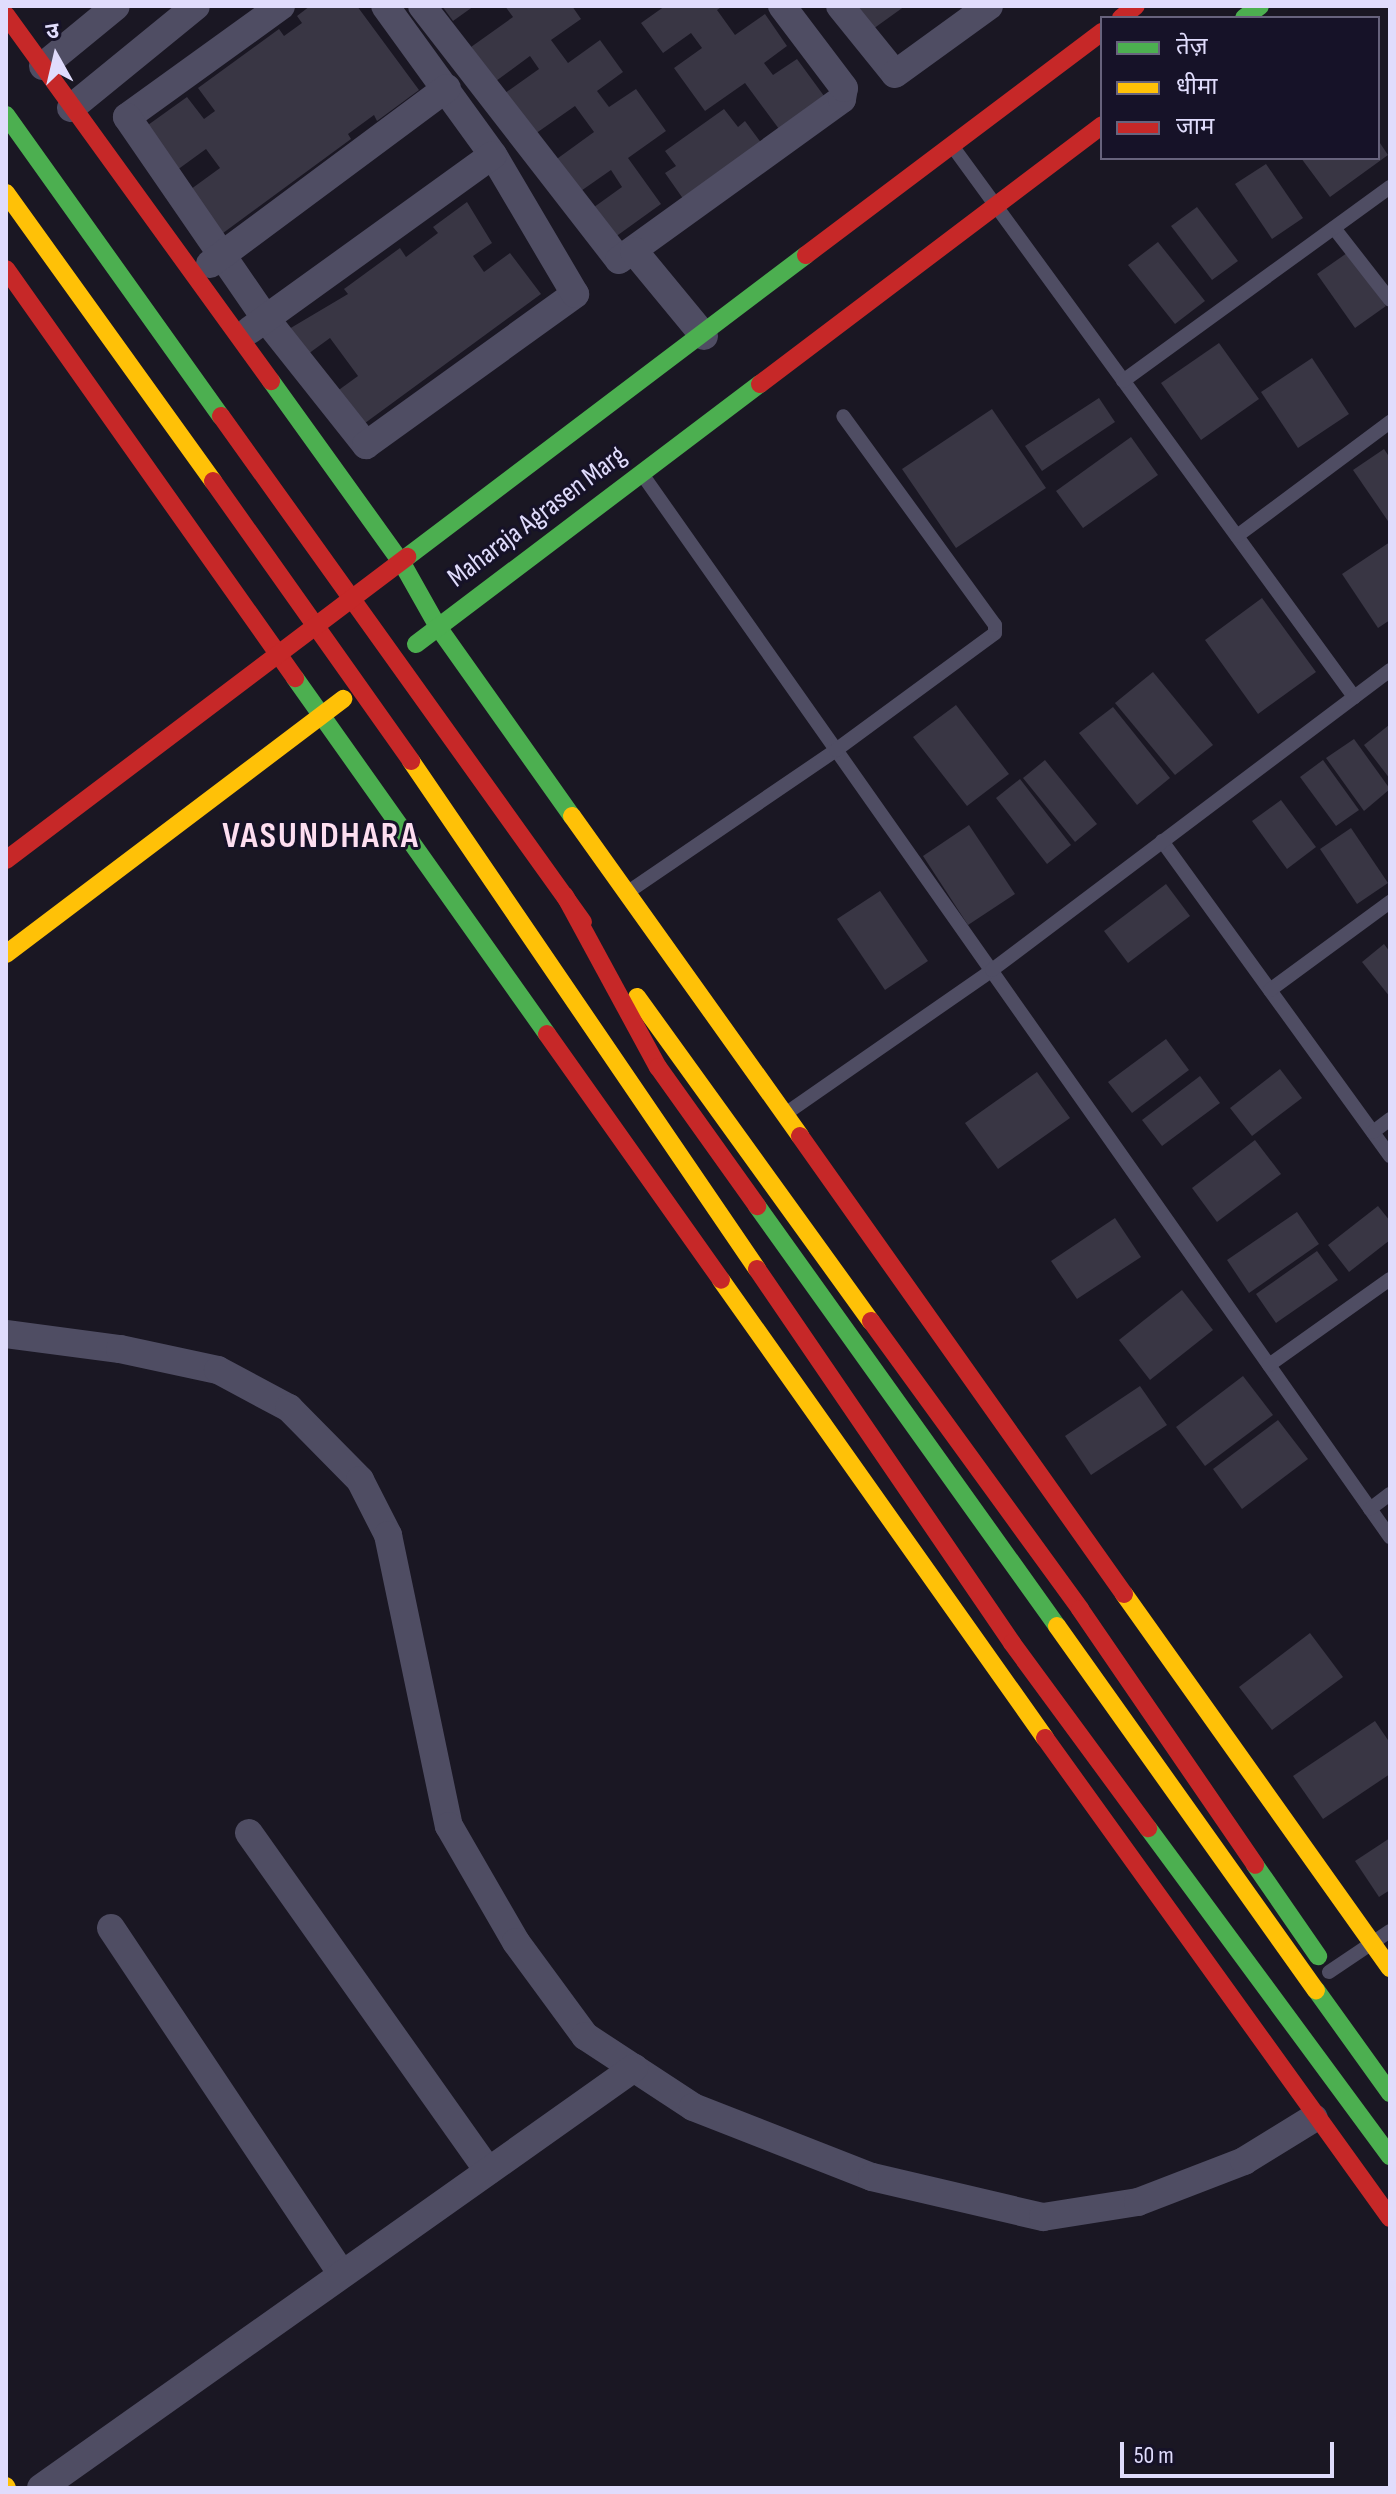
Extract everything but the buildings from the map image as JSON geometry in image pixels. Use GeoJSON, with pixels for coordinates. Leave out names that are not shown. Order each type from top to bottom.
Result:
{"type":"FeatureCollection","features":[{"type":"Feature","properties":{"kind":"main road"},"geometry":{"type":"LineString","coordinates":[[6,15],[71,108],[196,273],[402,563],[438,627],[1390,1968]]}},
{"type":"Feature","properties":{"kind":"main road","name":"Maharaja Agrasen Marg"},"geometry":{"type":"LineString","coordinates":[[6,860],[704,336],[1100,34]]}},
{"type":"Feature","properties":{"kind":"main road"},"geometry":{"type":"LineString","coordinates":[[6,115],[352,601],[377,673],[1012,1643],[1390,2156]]}},
{"type":"Feature","properties":{"kind":"main road","name":"Maharaja Agrasen Marg"},"geometry":{"type":"LineString","coordinates":[[6,954],[1100,127]]}},
{"type":"Feature","properties":{"kind":"main road"},"geometry":{"type":"LineString","coordinates":[[6,193],[318,627],[377,673],[565,896],[1080,1609],[1333,1978]]}},
{"type":"Feature","properties":{"kind":"main road"},"geometry":{"type":"LineString","coordinates":[[6,269],[1314,2118],[1390,2218]]}},
{"type":"Feature","properties":{"kind":"main road"},"geometry":{"type":"LineString","coordinates":[[565,896],[658,1067],[1390,2093]]}},
{"type":"Feature","properties":{"kind":"street"},"geometry":{"type":"LineString","coordinates":[[43,66],[116,6]]}},
{"type":"Feature","properties":{"kind":"street"},"geometry":{"type":"LineString","coordinates":[[71,108],[196,6]]}},
{"type":"Feature","properties":{"kind":"street"},"geometry":{"type":"LineString","coordinates":[[281,6],[127,117],[266,319],[366,445],[575,294],[493,155],[385,6]]}},
{"type":"Feature","properties":{"kind":"street"},"geometry":{"type":"LineString","coordinates":[[422,6],[475,68],[614,258],[634,251],[842,99],[844,88],[782,6]]}},
{"type":"Feature","properties":{"kind":"street"},"geometry":{"type":"LineString","coordinates":[[840,6],[895,74],[989,6]]}},
{"type":"Feature","properties":{"kind":"street"},"geometry":{"type":"LineString","coordinates":[[196,273],[447,88]]}},
{"type":"Feature","properties":{"kind":"street"},"geometry":{"type":"LineString","coordinates":[[240,336],[493,155]]}},
{"type":"Feature","properties":{"kind":"street"},"geometry":{"type":"LineString","coordinates":[[634,251],[704,336]]}},
{"type":"Feature","properties":{"kind":"street"},"geometry":{"type":"LineString","coordinates":[[6,1334],[120,1349],[218,1370],[289,1408],[360,1480],[388,1535],[449,1826],[516,1942],[585,2036],[693,2107],[872,2177],[1043,2217],[1138,2202],[1244,2161],[1314,2118]]}},
{"type":"Feature","properties":{"kind":"street"},"geometry":{"type":"LineString","coordinates":[[249,1833],[488,2171]]}},
{"type":"Feature","properties":{"kind":"street"},"geometry":{"type":"LineString","coordinates":[[111,1928],[342,2274]]}},
{"type":"Feature","properties":{"kind":"street"},"geometry":{"type":"LineString","coordinates":[[41,2488],[634,2068]]}},
{"type":"Feature","properties":{"kind":"lane"},"geometry":{"type":"LineString","coordinates":[[953,146],[1354,697]]}},
{"type":"Feature","properties":{"kind":"lane"},"geometry":{"type":"LineString","coordinates":[[1123,381],[1390,187]]}},
{"type":"Feature","properties":{"kind":"lane"},"geometry":{"type":"LineString","coordinates":[[1334,228],[1390,300]]}},
{"type":"Feature","properties":{"kind":"lane"},"geometry":{"type":"LineString","coordinates":[[627,893],[836,750],[996,629],[843,416]]}},
{"type":"Feature","properties":{"kind":"lane"},"geometry":{"type":"LineString","coordinates":[[1237,536],[1390,422]]}},
{"type":"Feature","properties":{"kind":"lane"},"geometry":{"type":"LineString","coordinates":[[642,474],[1390,1537]]}},
{"type":"Feature","properties":{"kind":"lane"},"geometry":{"type":"LineString","coordinates":[[784,1115],[992,970],[1390,670]]}},
{"type":"Feature","properties":{"kind":"lane"},"geometry":{"type":"LineString","coordinates":[[1162,841],[1390,1156]]}},
{"type":"Feature","properties":{"kind":"lane"},"geometry":{"type":"LineString","coordinates":[[1270,990],[1390,902]]}},
{"type":"Feature","properties":{"kind":"lane"},"geometry":{"type":"LineString","coordinates":[[1373,1132],[1390,1119]]}},
{"type":"Feature","properties":{"kind":"lane"},"geometry":{"type":"LineString","coordinates":[[1269,1365],[1390,1279]]}},
{"type":"Feature","properties":{"kind":"lane"},"geometry":{"type":"LineString","coordinates":[[1370,1509],[1390,1494]]}},
{"type":"Feature","properties":{"kind":"lane"},"geometry":{"type":"LineString","coordinates":[[1333,1978],[1390,1931]]}},
{"type":"Feature","properties":{"kind":"traffic: fast"},"geometry":{"type":"LineString","coordinates":[[1247,16],[1260,6]]}},
{"type":"Feature","properties":{"kind":"traffic: fast"},"geometry":{"type":"LineString","coordinates":[[6,115],[221,416]]}},
{"type":"Feature","properties":{"kind":"traffic: fast"},"geometry":{"type":"LineString","coordinates":[[407,557],[806,255]]}},
{"type":"Feature","properties":{"kind":"traffic: fast"},"geometry":{"type":"LineString","coordinates":[[271,381],[402,563],[438,627],[572,816]]}},
{"type":"Feature","properties":{"kind":"traffic: fast"},"geometry":{"type":"LineString","coordinates":[[416,644],[760,384]]}},
{"type":"Feature","properties":{"kind":"traffic: fast"},"geometry":{"type":"LineString","coordinates":[[295,678],[547,1034]]}},
{"type":"Feature","properties":{"kind":"traffic: fast"},"geometry":{"type":"LineString","coordinates":[[757,1206],[1057,1626]]}},
{"type":"Feature","properties":{"kind":"traffic: fast"},"geometry":{"type":"LineString","coordinates":[[1148,1828],[1390,2156]]}},
{"type":"Feature","properties":{"kind":"traffic: fast"},"geometry":{"type":"LineString","coordinates":[[1255,1865],[1318,1956]]}},
{"type":"Feature","properties":{"kind":"traffic: fast"},"geometry":{"type":"LineString","coordinates":[[1316,1990],[1390,2093]]}},
{"type":"Feature","properties":{"kind":"traffic: slow"},"geometry":{"type":"LineString","coordinates":[[6,193],[213,481]]}},
{"type":"Feature","properties":{"kind":"traffic: slow"},"geometry":{"type":"LineString","coordinates":[[6,954],[343,699]]}},
{"type":"Feature","properties":{"kind":"traffic: slow"},"geometry":{"type":"LineString","coordinates":[[411,761],[757,1269]]}},
{"type":"Feature","properties":{"kind":"traffic: slow"},"geometry":{"type":"LineString","coordinates":[[572,816],[800,1136]]}},
{"type":"Feature","properties":{"kind":"traffic: slow"},"geometry":{"type":"LineString","coordinates":[[637,997],[871,1321]]}},
{"type":"Feature","properties":{"kind":"traffic: slow"},"geometry":{"type":"LineString","coordinates":[[721,1280],[1045,1738]]}},
{"type":"Feature","properties":{"kind":"traffic: slow"},"geometry":{"type":"LineString","coordinates":[[1124,1594],[1390,1968]]}},
{"type":"Feature","properties":{"kind":"traffic: slow"},"geometry":{"type":"LineString","coordinates":[[1057,1626],[1316,1990]]}},
{"type":"Feature","properties":{"kind":"traffic: jam"},"geometry":{"type":"LineString","coordinates":[[1124,16],[1136,6]]}},
{"type":"Feature","properties":{"kind":"traffic: jam"},"geometry":{"type":"LineString","coordinates":[[6,15],[271,381]]}},
{"type":"Feature","properties":{"kind":"traffic: jam"},"geometry":{"type":"LineString","coordinates":[[806,255],[1100,34]]}},
{"type":"Feature","properties":{"kind":"traffic: jam"},"geometry":{"type":"LineString","coordinates":[[760,384],[1100,127]]}},
{"type":"Feature","properties":{"kind":"traffic: jam"},"geometry":{"type":"LineString","coordinates":[[6,269],[295,678]]}},
{"type":"Feature","properties":{"kind":"traffic: jam"},"geometry":{"type":"LineString","coordinates":[[221,416],[583,922]]}},
{"type":"Feature","properties":{"kind":"traffic: jam"},"geometry":{"type":"LineString","coordinates":[[213,481],[411,761]]}},
{"type":"Feature","properties":{"kind":"traffic: jam"},"geometry":{"type":"LineString","coordinates":[[6,860],[407,557]]}},
{"type":"Feature","properties":{"kind":"traffic: jam"},"geometry":{"type":"LineString","coordinates":[[565,896],[658,1067],[757,1206]]}},
{"type":"Feature","properties":{"kind":"traffic: jam"},"geometry":{"type":"LineString","coordinates":[[547,1034],[721,1280]]}},
{"type":"Feature","properties":{"kind":"traffic: jam"},"geometry":{"type":"LineString","coordinates":[[800,1136],[1124,1594]]}},
{"type":"Feature","properties":{"kind":"traffic: jam"},"geometry":{"type":"LineString","coordinates":[[757,1269],[1012,1643],[1148,1828]]}},
{"type":"Feature","properties":{"kind":"traffic: jam"},"geometry":{"type":"LineString","coordinates":[[871,1321],[1080,1609],[1255,1865]]}},
{"type":"Feature","properties":{"kind":"traffic: jam"},"geometry":{"type":"LineString","coordinates":[[1045,1738],[1390,2218]]}},
{"type":"Feature","properties":{"kind":"district","name":"VASUNDHARA"},"geometry":{"type":"Point","coordinates":[321,837]}}]}
